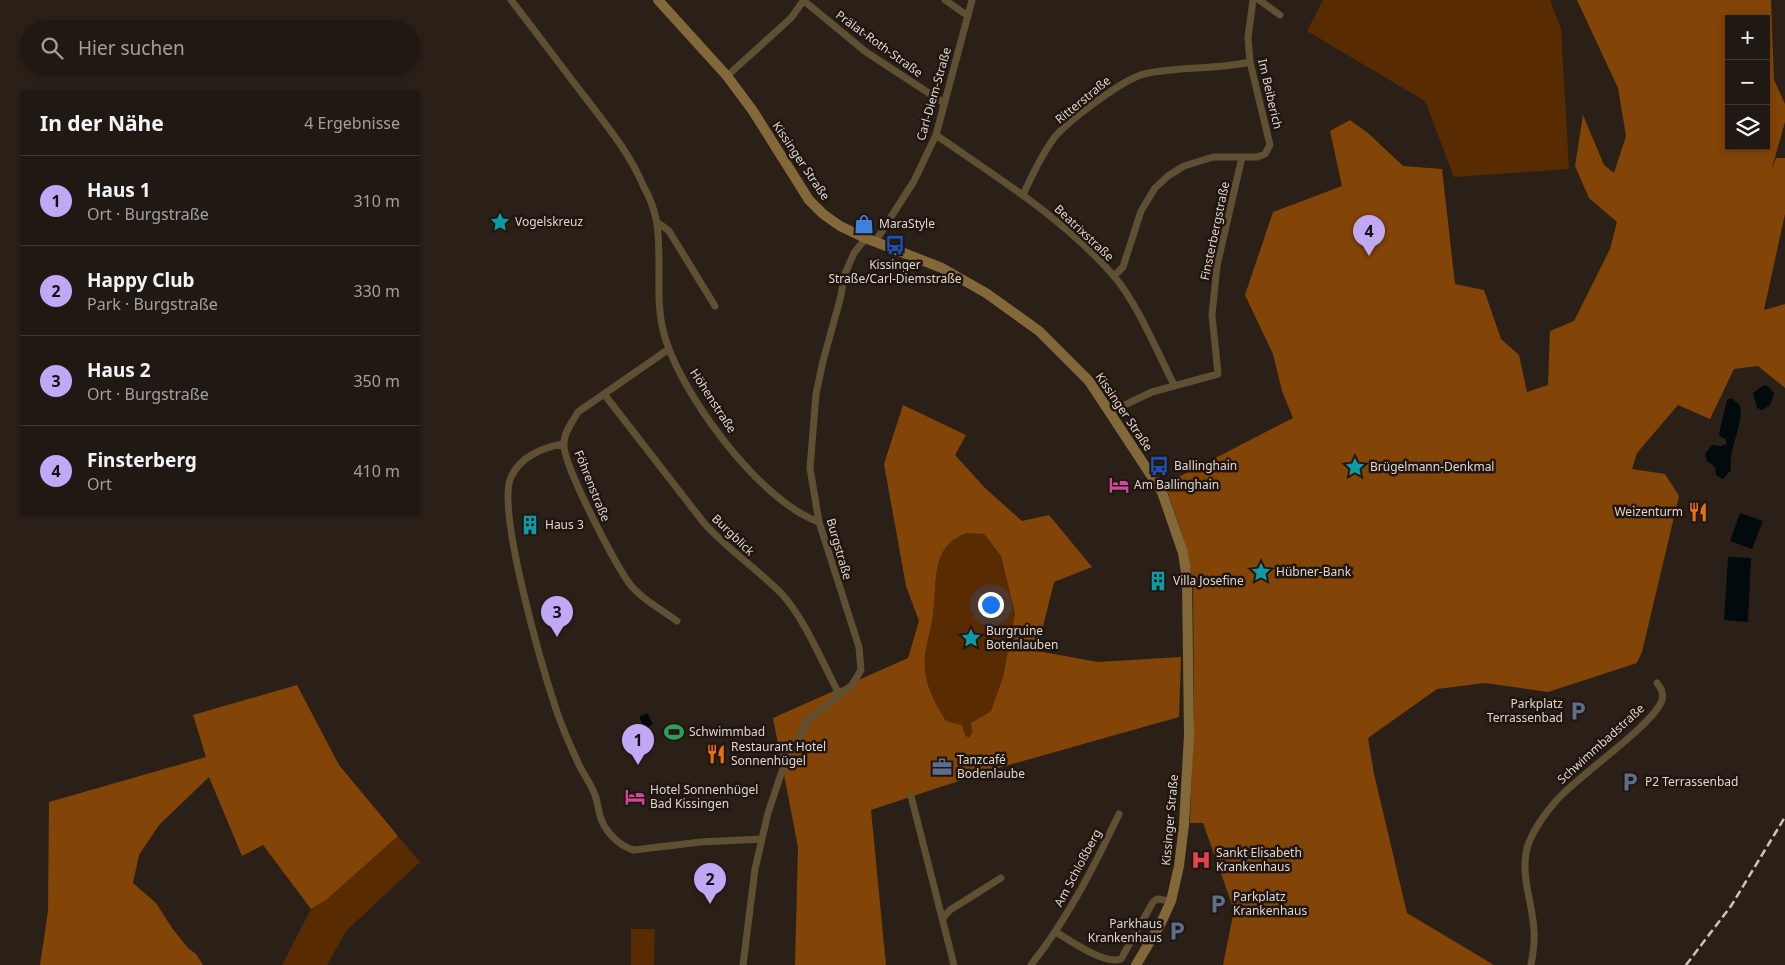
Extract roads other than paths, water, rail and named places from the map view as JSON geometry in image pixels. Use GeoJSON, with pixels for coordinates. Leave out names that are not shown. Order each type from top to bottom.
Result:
{"type":"FeatureCollection","features":[{"type":"Feature","properties":{"kind":"street","name":"Höhenstraße"},"geometry":{"type":"LineString","coordinates":[[512,0],[630,159],[644,185],[657,222],[663,329],[670,349],[694,397],[734,454],[754,475],[798,513],[819,522]]}},
{"type":"Feature","properties":{"kind":"street","name":"Kissinger Straße"},"geometry":{"type":"LineString","coordinates":[[658,0],[727,76],[753,111],[809,200],[823,214],[840,226],[942,268],[986,293],[1023,319],[1064,354],[1089,380],[1162,492],[1183,553],[1187,579],[1189,735],[1183,840],[1171,901],[1136,965]]}},
{"type":"Feature","properties":{"kind":"street"},"geometry":{"type":"LineString","coordinates":[[727,76],[791,18],[804,0]]}},
{"type":"Feature","properties":{"kind":"street","name":"Prälat-Roth-Straße"},"geometry":{"type":"LineString","coordinates":[[804,0],[866,52],[944,102]]}},
{"type":"Feature","properties":{"kind":"street"},"geometry":{"type":"LineString","coordinates":[[945,0],[968,16]]}},
{"type":"Feature","properties":{"kind":"street","name":"Carl-Diem-Straße"},"geometry":{"type":"LineString","coordinates":[[871,240],[914,181],[936,135],[972,0]]}},
{"type":"Feature","properties":{"kind":"street","name":"Im Beiberich"},"geometry":{"type":"LineString","coordinates":[[1114,276],[1123,268],[1141,211],[1155,188],[1168,176],[1184,166],[1213,158],[1257,158],[1265,154],[1270,144],[1250,62],[1248,37],[1254,0]]}},
{"type":"Feature","properties":{"kind":"street"},"geometry":{"type":"LineString","coordinates":[[1259,0],[1280,15]]}},
{"type":"Feature","properties":{"kind":"street","name":"Ritterstraße"},"geometry":{"type":"LineString","coordinates":[[1024,195],[1033,172],[1056,137],[1107,93],[1129,79],[1160,71],[1231,66],[1250,62]]}},
{"type":"Feature","properties":{"kind":"street","name":"Beatrixstraße"},"geometry":{"type":"LineString","coordinates":[[936,135],[1024,195],[1077,239],[1114,276],[1129,299],[1174,385]]}},
{"type":"Feature","properties":{"kind":"street","name":"Finsterbergstraße"},"geometry":{"type":"LineString","coordinates":[[1110,412],[1174,385],[1218,374],[1212,334],[1217,266],[1242,157]]}},
{"type":"Feature","properties":{"kind":"street","name":"Höhenstraße"},"geometry":{"type":"LineString","coordinates":[[657,222],[669,231],[714,306]]}},
{"type":"Feature","properties":{"kind":"street","name":"Burgstraße"},"geometry":{"type":"LineString","coordinates":[[743,965],[755,869],[782,768],[809,719],[852,685],[859,677],[862,661],[819,522],[810,468],[816,394],[844,276],[854,253],[871,240]]}},
{"type":"Feature","properties":{"kind":"street","name":"Föhrenstraße"},"geometry":{"type":"LineString","coordinates":[[670,349],[578,412],[563,444],[572,471],[598,531],[630,584],[677,621]]}},
{"type":"Feature","properties":{"kind":"street","name":"Burgblick"},"geometry":{"type":"LineString","coordinates":[[604,394],[709,529],[721,542],[781,594],[810,639],[839,694]]}},
{"type":"Feature","properties":{"kind":"street"},"geometry":{"type":"LineString","coordinates":[[563,444],[554,445],[519,464],[510,478],[508,493],[510,522],[527,606],[556,709],[579,765],[595,795],[600,818],[605,828],[624,847],[634,850],[695,842],[762,839]]}},
{"type":"Feature","properties":{"kind":"street","name":"Schwimmbadstraße"},"geometry":{"type":"LineString","coordinates":[[1531,965],[1534,930],[1527,892],[1526,857],[1531,839],[1554,803],[1571,785],[1655,711],[1662,701],[1663,695],[1657,683]]}},
{"type":"Feature","properties":{"kind":"street"},"geometry":{"type":"LineString","coordinates":[[911,796],[954,965]]}},
{"type":"Feature","properties":{"kind":"street","name":"Am Schloßberg"},"geometry":{"type":"LineString","coordinates":[[1031,965],[1056,932],[1091,872],[1119,814]]}},
{"type":"Feature","properties":{"kind":"street"},"geometry":{"type":"LineString","coordinates":[[943,918],[950,910],[1001,878]]}},
{"type":"Feature","properties":{"kind":"street"},"geometry":{"type":"LineString","coordinates":[[1056,932],[1098,959],[1115,964],[1121,959],[1153,902],[1157,899],[1171,901]]}},
{"type":"Feature","properties":{"kind":"railway"},"geometry":{"type":"LineString","coordinates":[[1686,965],[1731,906],[1785,817]]}},
{"type":"Feature","properties":{"kind":"place","name":"Vogelskreuz"},"geometry":{"type":"Point","coordinates":[500,222]}},
{"type":"Feature","properties":{"kind":"place","name":"MaraStyle"},"geometry":{"type":"Point","coordinates":[864,224]}},
{"type":"Feature","properties":{"kind":"place","name":"Kissinger Straße/Carl-Diemstraße"},"geometry":{"type":"Point","coordinates":[895,245]}},
{"type":"Feature","properties":{"kind":"place","name":"Finsterberg"},"geometry":{"type":"Point","coordinates":[1369,256]}},
{"type":"Feature","properties":{"kind":"place","name":"Ballinghain"},"geometry":{"type":"Point","coordinates":[1159,466]}},
{"type":"Feature","properties":{"kind":"place","name":"Brügelmann-Denkmal"},"geometry":{"type":"Point","coordinates":[1355,467]}},
{"type":"Feature","properties":{"kind":"place","name":"Am Ballinghain"},"geometry":{"type":"Point","coordinates":[1119,485]}},
{"type":"Feature","properties":{"kind":"place","name":"Weizenturm"},"geometry":{"type":"Point","coordinates":[1698,512]}},
{"type":"Feature","properties":{"kind":"place","name":"Haus 3"},"geometry":{"type":"Point","coordinates":[530,525]}},
{"type":"Feature","properties":{"kind":"place","name":"Hübner-Bank"},"geometry":{"type":"Point","coordinates":[1261,572]}},
{"type":"Feature","properties":{"kind":"place","name":"Villa Josefine"},"geometry":{"type":"Point","coordinates":[1158,581]}},
{"type":"Feature","properties":{"kind":"place","name":"Haus 2"},"geometry":{"type":"Point","coordinates":[557,637]}},
{"type":"Feature","properties":{"kind":"place","name":"Burgruine Botenlauben"},"geometry":{"type":"Point","coordinates":[971,638]}},
{"type":"Feature","properties":{"kind":"place","name":"Parkplatz Terrassenbad"},"geometry":{"type":"Point","coordinates":[1578,711]}},
{"type":"Feature","properties":{"kind":"place","name":"Schwimmbad"},"geometry":{"type":"Point","coordinates":[674,732]}},
{"type":"Feature","properties":{"kind":"place","name":"Restaurant Hotel Sonnenhügel"},"geometry":{"type":"Point","coordinates":[716,754]}},
{"type":"Feature","properties":{"kind":"place","name":"Haus 1"},"geometry":{"type":"Point","coordinates":[638,765]}},
{"type":"Feature","properties":{"kind":"place","name":"Tanzcafé Bodenlaube"},"geometry":{"type":"Point","coordinates":[942,767]}},
{"type":"Feature","properties":{"kind":"place","name":"P2 Terrassenbad"},"geometry":{"type":"Point","coordinates":[1630,782]}},
{"type":"Feature","properties":{"kind":"place","name":"Hotel Sonnenhügel Bad Kissingen"},"geometry":{"type":"Point","coordinates":[635,797]}},
{"type":"Feature","properties":{"kind":"place","name":"Sankt Elisabeth Krankenhaus"},"geometry":{"type":"Point","coordinates":[1201,860]}},
{"type":"Feature","properties":{"kind":"place","name":"Happy Club"},"geometry":{"type":"Point","coordinates":[710,904]}},
{"type":"Feature","properties":{"kind":"place","name":"Parkplatz Krankenhaus"},"geometry":{"type":"Point","coordinates":[1218,904]}},
{"type":"Feature","properties":{"kind":"place","name":"Parkhaus Krankenhaus"},"geometry":{"type":"Point","coordinates":[1177,931]}}]}
